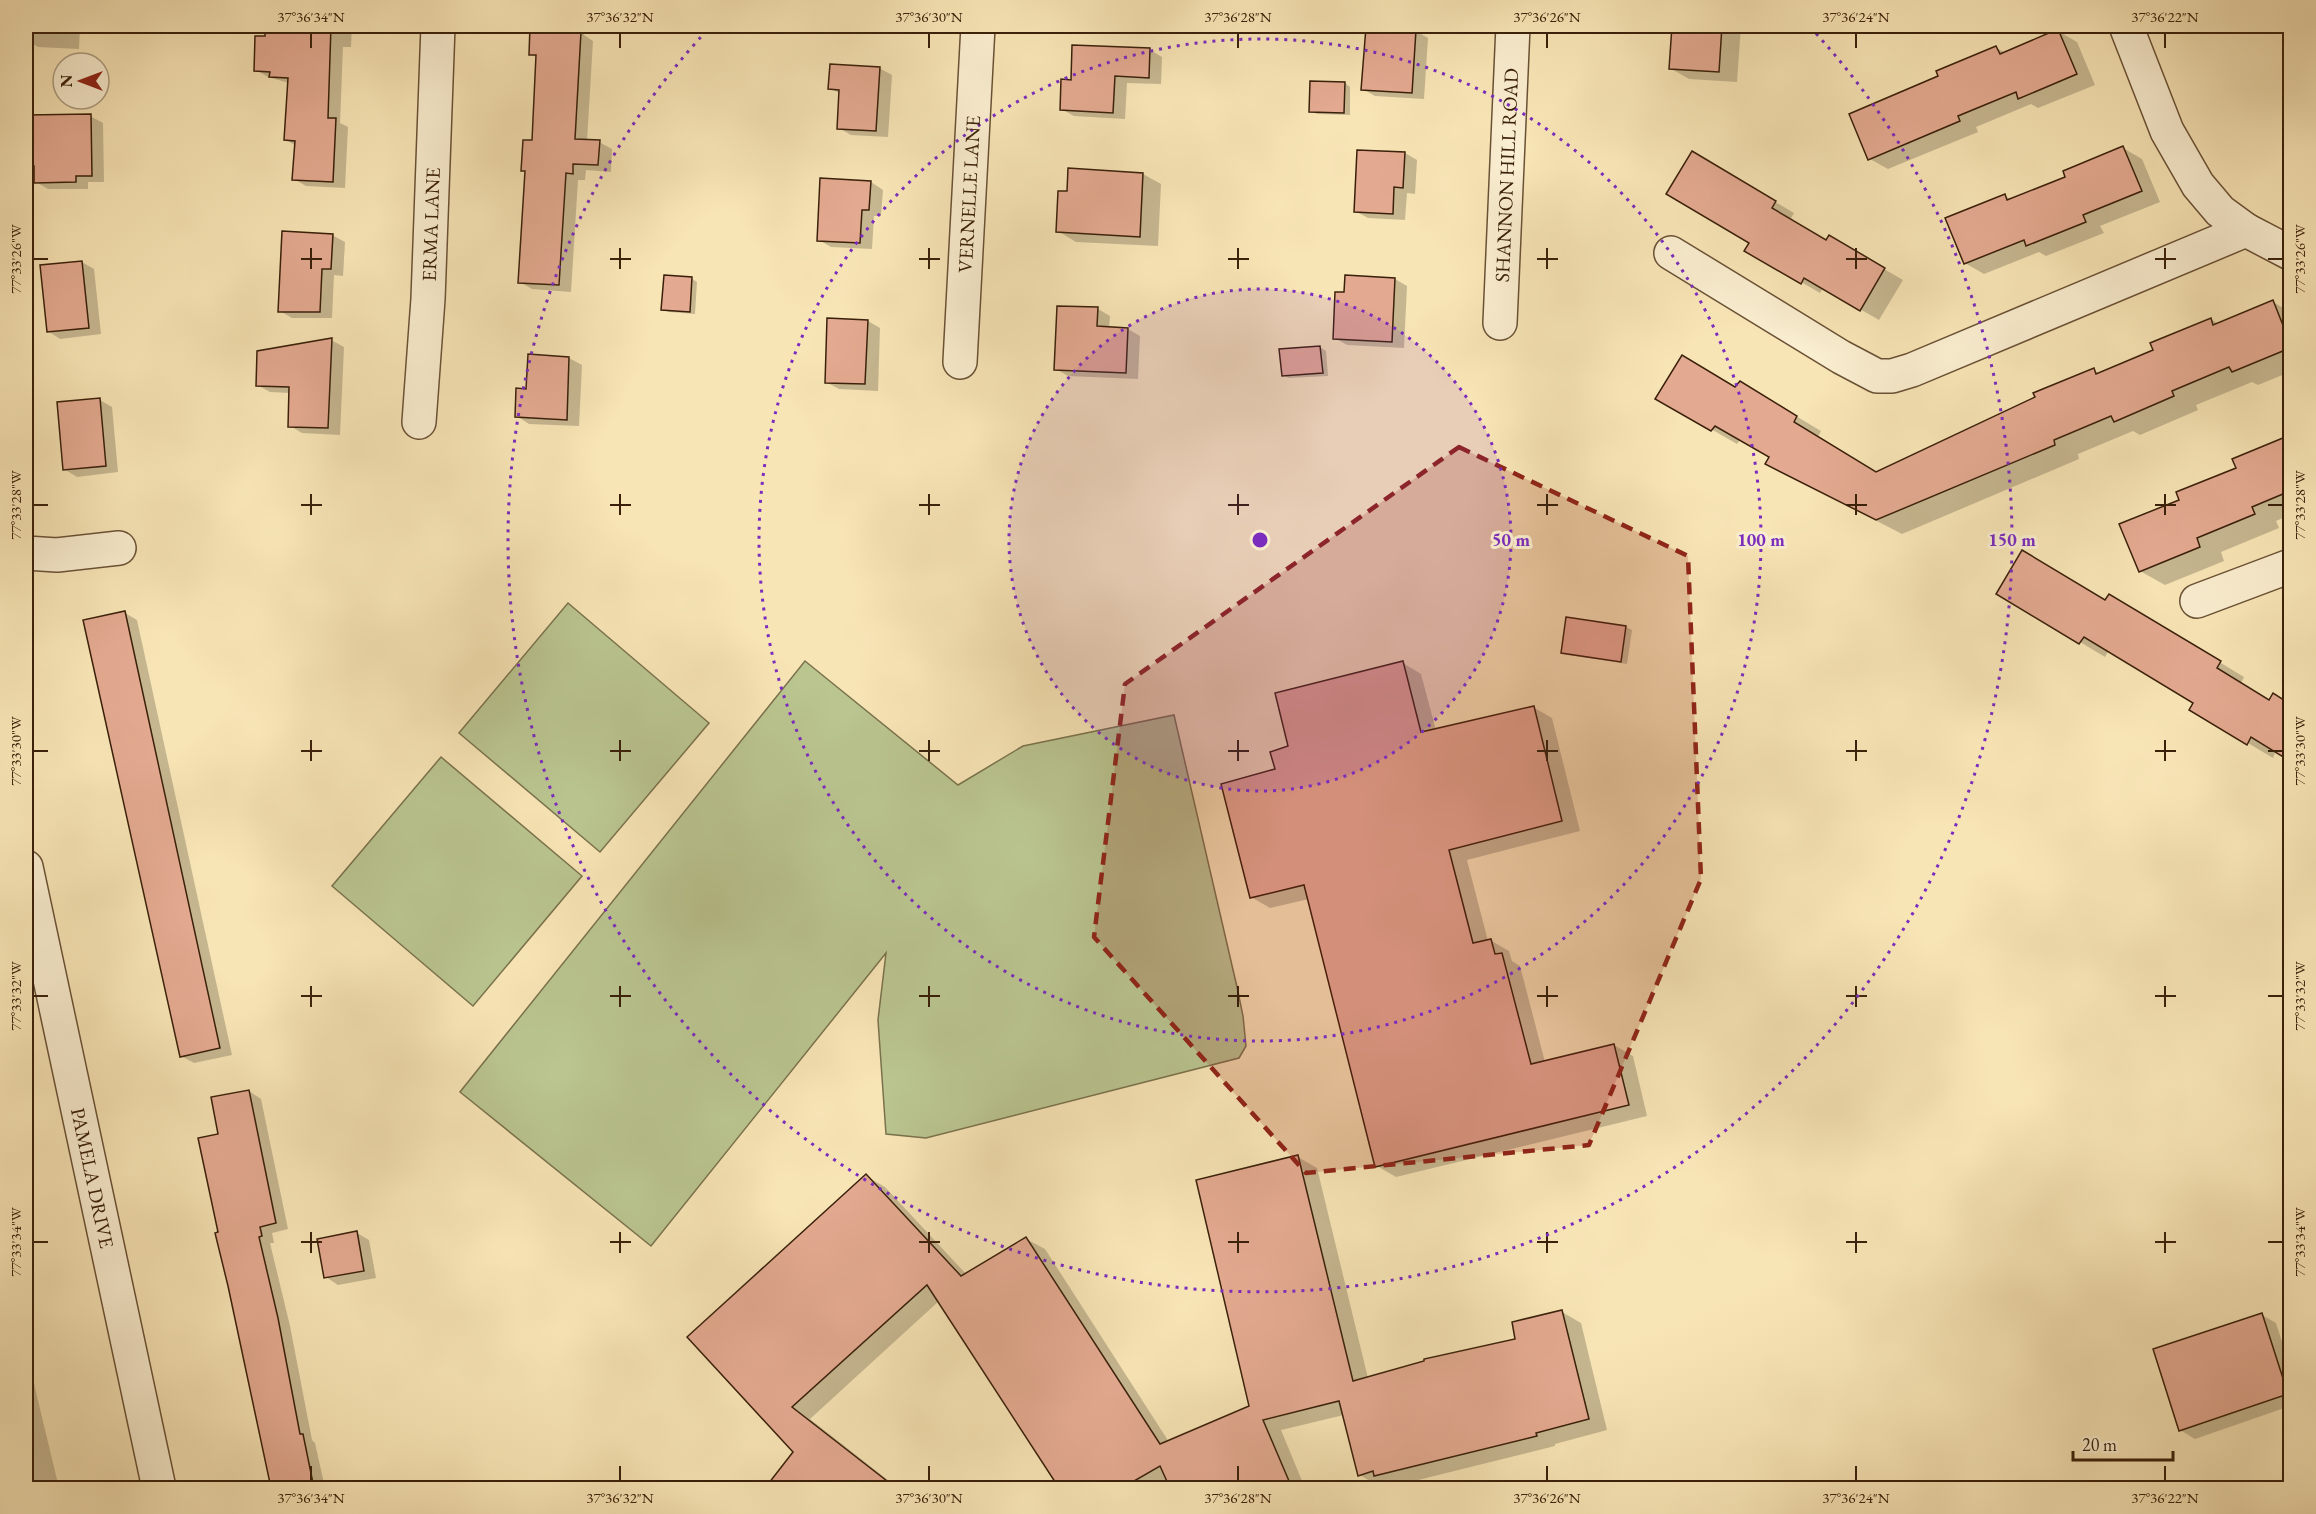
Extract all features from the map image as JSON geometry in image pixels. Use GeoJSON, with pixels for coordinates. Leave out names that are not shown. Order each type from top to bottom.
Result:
{"type":"FeatureCollection","features":[{"type":"Feature","properties":{"kind":"street","name":"ERMA LANE"},"geometry":{"type":"LineString","coordinates":[[419,423],[428,299],[438,26]]}},
{"type":"Feature","properties":{"kind":"street","name":"VERNELLE LANE"},"geometry":{"type":"LineString","coordinates":[[960,362],[978,26]]}},
{"type":"Feature","properties":{"kind":"street","name":"SHANNON HILL ROAD"},"geometry":{"type":"LineString","coordinates":[[1500,323],[1513,26]]}},
{"type":"Feature","properties":{"kind":"street"},"geometry":{"type":"LineString","coordinates":[[2126,26],[2167,131],[2198,185],[2220,211],[2246,230],[2290,253]]}},
{"type":"Feature","properties":{"kind":"street"},"geometry":{"type":"LineString","coordinates":[[1671,253],[1841,357],[1877,376],[1892,376],[1912,370],[2246,230]]}},
{"type":"Feature","properties":{"kind":"street"},"geometry":{"type":"LineString","coordinates":[[26,553],[57,555],[119,548]]}},
{"type":"Feature","properties":{"kind":"street"},"geometry":{"type":"LineString","coordinates":[[2197,601],[2290,566]]}},
{"type":"Feature","properties":{"kind":"street","name":"PAMELA DRIVE"},"geometry":{"type":"LineString","coordinates":[[26,867],[159,1488]]}},
{"type":"Feature","properties":{"kind":"highlighted area"},"geometry":{"type":"Polygon","coordinates":[[[1459,447],[1688,556],[1701,879],[1589,1145],[1306,1173],[1094,937],[1125,684],[1459,447]]]}},
{"type":"Feature","properties":{"kind":"green space"},"geometry":{"type":"Polygon","coordinates":[[[568,603],[709,723],[600,852],[459,733],[568,603]]]}},
{"type":"Feature","properties":{"kind":"green space"},"geometry":{"type":"Polygon","coordinates":[[[805,661],[958,785],[1023,746],[1174,715],[1237,987],[1246,1046],[1239,1058],[926,1138],[886,1134],[878,1020],[886,953],[651,1246],[460,1092],[805,661]]]}},
{"type":"Feature","properties":{"kind":"green space"},"geometry":{"type":"Polygon","coordinates":[[[441,757],[582,876],[473,1006],[332,886],[441,757]]]}},
{"type":"Feature","properties":{"kind":"building"},"geometry":{"type":"Polygon","coordinates":[[[290,26],[331,26],[328,118],[336,118],[333,182],[292,180],[295,141],[284,140],[288,78],[269,77],[270,72],[254,71],[255,36],[265,36],[265,31],[289,32],[290,26]]]}},
{"type":"Feature","properties":{"kind":"building"},"geometry":{"type":"Polygon","coordinates":[[[530,26],[572,26],[572,32],[581,32],[575,139],[600,140],[598,165],[573,164],[573,174],[566,173],[559,285],[518,283],[525,171],[521,171],[523,140],[532,140],[536,55],[529,55],[530,26]]]}},
{"type":"Feature","properties":{"kind":"building"},"geometry":{"type":"Polygon","coordinates":[[[1672,26],[1722,26],[1719,72],[1669,69],[1672,26]]]}},
{"type":"Feature","properties":{"kind":"building"},"geometry":{"type":"Polygon","coordinates":[[[1366,27],[1416,30],[1412,93],[1361,90],[1366,27]]]}},
{"type":"Feature","properties":{"kind":"building"},"geometry":{"type":"Polygon","coordinates":[[[2058,29],[2077,74],[2018,99],[2016,92],[1958,116],[1960,121],[1868,160],[1849,114],[1938,76],[1936,71],[1996,46],[2000,54],[2058,29]]]}},
{"type":"Feature","properties":{"kind":"building"},"geometry":{"type":"Polygon","coordinates":[[[1072,45],[1150,48],[1149,78],[1115,76],[1113,113],[1060,110],[1061,79],[1071,80],[1072,45]]]}},
{"type":"Feature","properties":{"kind":"building"},"geometry":{"type":"Polygon","coordinates":[[[830,64],[880,67],[876,131],[837,129],[839,90],[828,89],[830,64]]]}},
{"type":"Feature","properties":{"kind":"building"},"geometry":{"type":"Polygon","coordinates":[[[1310,81],[1345,82],[1344,113],[1309,112],[1310,81]]]}},
{"type":"Feature","properties":{"kind":"building"},"geometry":{"type":"Polygon","coordinates":[[[91,114],[92,176],[76,176],[76,182],[34,183],[34,166],[26,166],[26,115],[91,114]]]}},
{"type":"Feature","properties":{"kind":"building"},"geometry":{"type":"Polygon","coordinates":[[[2123,146],[2142,191],[2083,215],[2086,222],[2026,246],[2024,240],[1964,264],[1945,218],[2005,194],[2007,200],[2065,177],[2063,171],[2123,146]]]}},
{"type":"Feature","properties":{"kind":"building"},"geometry":{"type":"Polygon","coordinates":[[[1357,150],[1405,152],[1403,188],[1394,187],[1393,214],[1354,212],[1357,150]]]}},
{"type":"Feature","properties":{"kind":"building"},"geometry":{"type":"Polygon","coordinates":[[[1692,151],[1776,201],[1772,208],[1826,240],[1829,235],[1885,268],[1860,311],[1804,278],[1801,284],[1744,251],[1749,243],[1666,194],[1692,151]]]}},
{"type":"Feature","properties":{"kind":"building"},"geometry":{"type":"Polygon","coordinates":[[[1068,168],[1143,173],[1140,237],[1056,232],[1058,191],[1067,191],[1068,168]]]}},
{"type":"Feature","properties":{"kind":"building"},"geometry":{"type":"Polygon","coordinates":[[[820,178],[871,181],[869,210],[862,210],[860,243],[817,241],[820,178]]]}},
{"type":"Feature","properties":{"kind":"building"},"geometry":{"type":"Polygon","coordinates":[[[282,231],[333,234],[331,269],[322,269],[320,312],[278,312],[282,231]]]}},
{"type":"Feature","properties":{"kind":"building"},"geometry":{"type":"Polygon","coordinates":[[[82,261],[89,328],[47,332],[40,265],[82,261]]]}},
{"type":"Feature","properties":{"kind":"building"},"geometry":{"type":"Polygon","coordinates":[[[664,275],[692,277],[690,312],[661,310],[664,275]]]}},
{"type":"Feature","properties":{"kind":"building"},"geometry":{"type":"Polygon","coordinates":[[[1345,275],[1395,278],[1392,342],[1333,339],[1335,292],[1344,292],[1345,275]]]}},
{"type":"Feature","properties":{"kind":"building"},"geometry":{"type":"Polygon","coordinates":[[[2273,300],[2290,348],[2232,372],[2229,367],[2172,391],[2174,396],[2114,422],[2111,416],[2054,440],[2055,445],[1876,520],[1765,464],[1769,457],[1715,426],[1711,431],[1655,399],[1682,355],[1735,387],[1740,381],[1797,416],[1794,422],[1876,472],[2035,397],[2033,393],[2094,368],[2096,374],[2153,350],[2150,343],[2211,318],[2213,325],[2273,300]]]}},
{"type":"Feature","properties":{"kind":"building"},"geometry":{"type":"Polygon","coordinates":[[[1057,306],[1098,307],[1097,326],[1128,328],[1126,373],[1054,370],[1057,306]]]}},
{"type":"Feature","properties":{"kind":"building"},"geometry":{"type":"Polygon","coordinates":[[[827,318],[868,320],[865,384],[825,383],[827,318]]]}},
{"type":"Feature","properties":{"kind":"building"},"geometry":{"type":"Polygon","coordinates":[[[332,338],[328,428],[288,427],[289,387],[256,386],[257,351],[332,338]]]}},
{"type":"Feature","properties":{"kind":"building"},"geometry":{"type":"Polygon","coordinates":[[[1320,346],[1323,373],[1282,376],[1279,349],[1320,346]]]}},
{"type":"Feature","properties":{"kind":"building"},"geometry":{"type":"Polygon","coordinates":[[[528,354],[569,357],[567,420],[515,417],[516,388],[526,389],[528,354]]]}},
{"type":"Feature","properties":{"kind":"building"},"geometry":{"type":"Polygon","coordinates":[[[100,398],[106,466],[63,470],[57,402],[100,398]]]}},
{"type":"Feature","properties":{"kind":"building"},"geometry":{"type":"Polygon","coordinates":[[[2290,435],[2290,491],[2252,507],[2255,514],[2197,538],[2200,547],[2139,572],[2119,524],[2179,500],[2176,492],[2236,468],[2232,459],[2290,435]]]}},
{"type":"Feature","properties":{"kind":"building"},"geometry":{"type":"Polygon","coordinates":[[[2022,550],[2105,600],[2109,594],[2221,661],[2217,668],[2269,700],[2273,693],[2290,704],[2290,761],[2251,737],[2247,745],[2189,710],[2193,703],[2084,637],[2079,644],[1996,594],[2022,550]]]}},
{"type":"Feature","properties":{"kind":"building"},"geometry":{"type":"Polygon","coordinates":[[[125,611],[220,1048],[180,1057],[83,620],[125,611]]]}},
{"type":"Feature","properties":{"kind":"building"},"geometry":{"type":"Polygon","coordinates":[[[1566,617],[1626,626],[1621,662],[1561,653],[1566,617]]]}},
{"type":"Feature","properties":{"kind":"building"},"geometry":{"type":"Polygon","coordinates":[[[1403,661],[1421,732],[1534,706],[1562,821],[1449,850],[1473,943],[1491,939],[1495,954],[1502,953],[1531,1064],[1614,1044],[1629,1105],[1375,1167],[1304,885],[1250,898],[1221,784],[1275,769],[1270,752],[1288,746],[1275,693],[1403,661]]]}},
{"type":"Feature","properties":{"kind":"building"},"geometry":{"type":"Polygon","coordinates":[[[249,1090],[276,1223],[260,1227],[262,1236],[259,1237],[278,1318],[300,1434],[303,1434],[314,1488],[271,1488],[215,1233],[218,1232],[198,1138],[218,1134],[211,1097],[249,1090]]]}},
{"type":"Feature","properties":{"kind":"building"},"geometry":{"type":"Polygon","coordinates":[[[1298,1155],[1353,1381],[1424,1361],[1424,1359],[1515,1339],[1512,1322],[1562,1310],[1589,1419],[1536,1433],[1537,1436],[1374,1476],[1373,1471],[1358,1476],[1339,1401],[1263,1420],[1292,1488],[1170,1488],[1160,1466],[1122,1488],[1059,1488],[927,1285],[792,1407],[896,1488],[765,1488],[793,1452],[687,1337],[866,1174],[961,1276],[1026,1237],[1160,1444],[1249,1406],[1196,1180],[1298,1155]]]}},
{"type":"Feature","properties":{"kind":"building"},"geometry":{"type":"Polygon","coordinates":[[[357,1231],[364,1271],[324,1278],[317,1239],[357,1231]]]}},
{"type":"Feature","properties":{"kind":"building"},"geometry":{"type":"Polygon","coordinates":[[[2262,1313],[2288,1394],[2179,1431],[2153,1349],[2262,1313]]]}}]}
